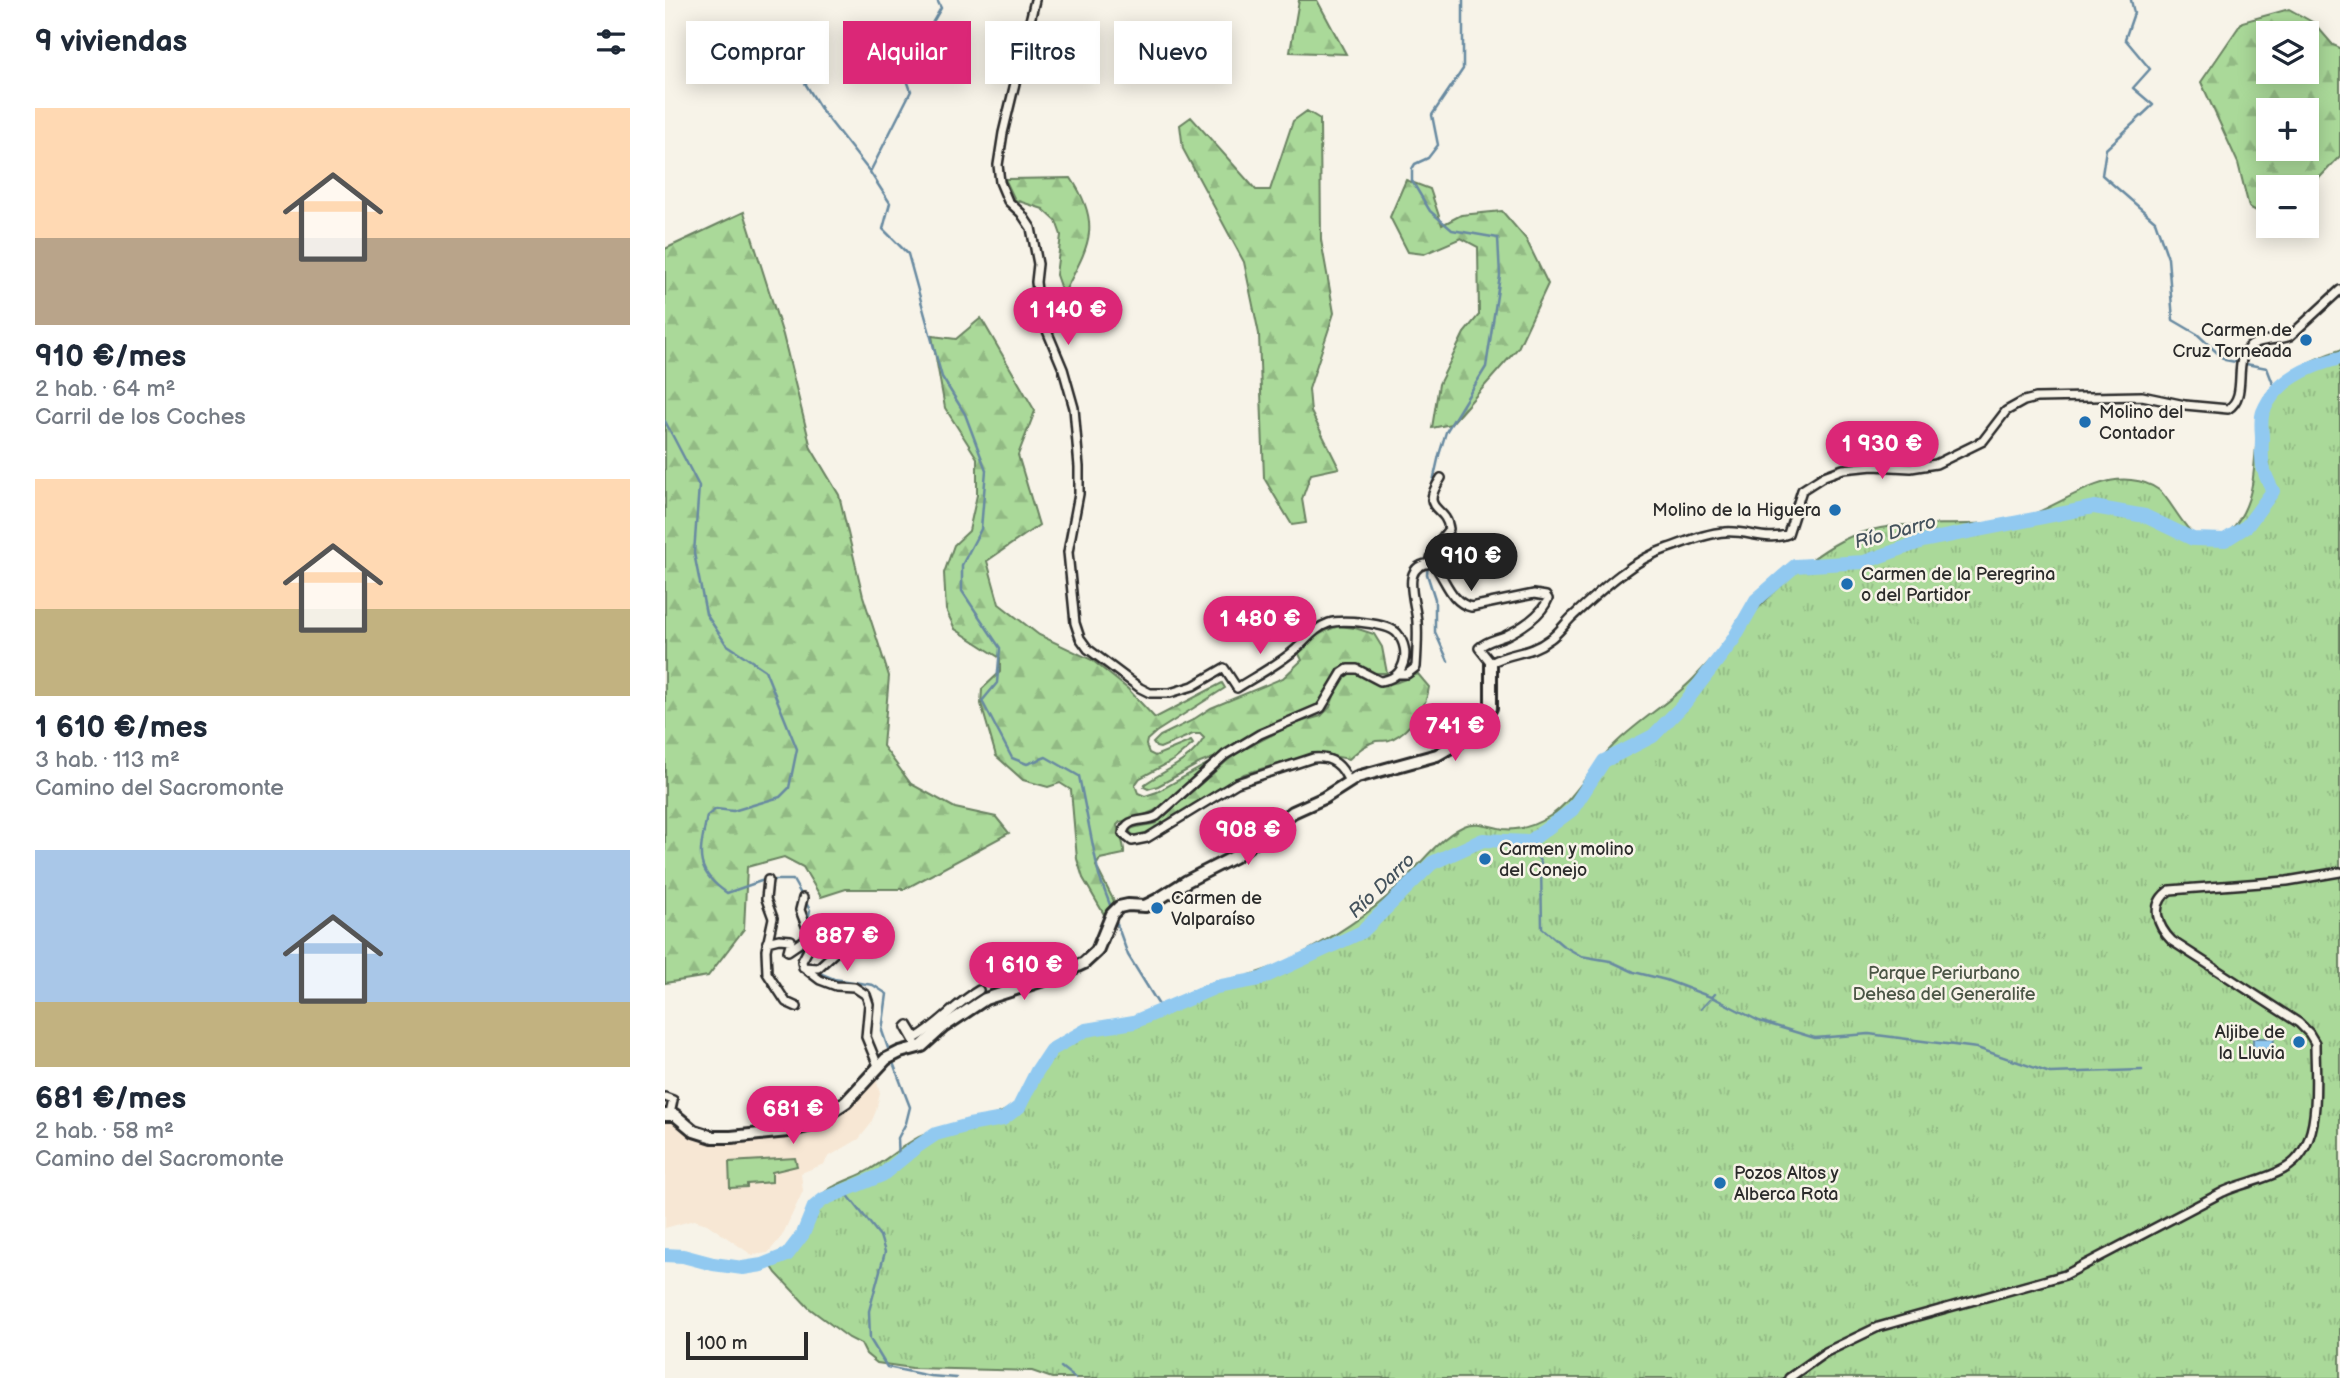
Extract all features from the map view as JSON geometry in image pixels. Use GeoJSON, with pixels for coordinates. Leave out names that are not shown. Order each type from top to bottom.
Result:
{"type":"FeatureCollection","features":[{"type":"Feature","properties":{"kind":"street"},"geometry":{"type":"LineString","coordinates":[[1035,0],[1003,133],[998,165],[1000,182],[1008,201],[1021,213],[1031,228],[1038,264],[1038,299],[1074,408],[1079,494],[1069,552],[1075,623],[1080,638],[1088,649],[1150,693],[1170,693],[1193,686],[1223,668],[1237,688],[1296,649],[1323,626],[1337,622],[1386,626],[1398,634],[1405,651],[1403,665],[1391,679],[1380,681],[1357,669],[1348,669],[1342,673],[1321,708],[1261,734],[1225,755],[1157,816],[1132,821],[1125,827],[1123,834],[1132,841],[1147,838],[1237,783],[1313,758],[1323,757],[1336,763],[1342,768],[1349,782]]}},
{"type":"Feature","properties":{"kind":"street"},"geometry":{"type":"LineString","coordinates":[[1491,663],[1503,657],[1534,650],[1550,640],[1583,607],[1633,565],[1655,552],[1716,533],[1767,537],[1788,534],[1803,490],[1831,472],[1856,467],[1911,468],[1936,464],[1983,441],[2006,411],[2024,401],[2035,398],[2142,396],[2218,410],[2228,409],[2237,399],[2239,371],[2245,353],[2257,342],[2283,339],[2297,331],[2340,290]]}},
{"type":"Feature","properties":{"kind":"street"},"geometry":{"type":"LineString","coordinates":[[1397,674],[1407,674],[1416,667],[1417,622],[1411,581],[1413,574],[1430,562],[1433,548],[1449,529],[1447,520],[1432,503],[1434,488],[1441,478]]}},
{"type":"Feature","properties":{"kind":"street"},"geometry":{"type":"LineString","coordinates":[[665,1097],[673,1100],[667,1115],[675,1115],[694,1131],[713,1137],[803,1128],[846,1102],[882,1062],[900,1052],[918,1048],[943,1027],[985,999],[1056,976],[1084,963],[1097,951],[1115,911],[1134,905],[1145,906],[1234,857],[1293,812],[1324,798],[1349,782],[1370,772],[1437,755],[1458,743],[1477,728],[1491,708],[1491,663],[1479,648],[1482,644],[1528,622],[1548,599],[1541,594],[1534,594],[1482,606],[1464,606],[1454,597],[1436,566],[1430,562]]}},
{"type":"Feature","properties":{"kind":"street"},"geometry":{"type":"LineString","coordinates":[[1789,1378],[1826,1352],[1878,1327],[2065,1275],[2223,1192],[2275,1174],[2299,1159],[2311,1136],[2313,1122],[2315,1043],[2299,1023],[2172,941],[2158,924],[2157,916],[2160,901],[2170,890],[2287,881],[2340,872]]}},
{"type":"Feature","properties":{"kind":"street"},"geometry":{"type":"LineString","coordinates":[[768,880],[766,899],[772,918],[765,950],[767,973],[786,1002],[797,1007]]}},
{"type":"Feature","properties":{"kind":"street"},"geometry":{"type":"LineString","coordinates":[[803,898],[800,911],[810,936],[808,950],[802,961],[803,967],[820,980],[836,986],[854,987],[866,995],[869,1004],[866,1037],[882,1062]]}},
{"type":"Feature","properties":{"kind":"street"},"geometry":{"type":"LineString","coordinates":[[767,942],[791,940],[788,951],[810,936]]}},
{"type":"Feature","properties":{"kind":"street"},"geometry":{"type":"LineString","coordinates":[[803,967],[818,968],[844,944],[853,942]]}},
{"type":"Feature","properties":{"kind":"street"},"geometry":{"type":"LineString","coordinates":[[918,1048],[906,1027],[908,1026],[916,1038],[979,990]]}},
{"type":"Feature","properties":{"kind":"shaded area"},"geometry":{"type":"Polygon","coordinates":[[[876,1078],[880,1093],[870,1125],[859,1139],[828,1157],[824,1164],[801,1173],[803,1191],[782,1236],[768,1253],[752,1255],[707,1224],[694,1220],[665,1228],[665,1120],[677,1119],[696,1136],[727,1144],[727,1141],[811,1129],[850,1104],[876,1078]]]}},
{"type":"Feature","properties":{"kind":"green space"},"geometry":{"type":"Polygon","coordinates":[[[1299,0],[1317,0],[1346,54],[1290,52],[1299,0]]]}},
{"type":"Feature","properties":{"kind":"green space"},"geometry":{"type":"Polygon","coordinates":[[[2289,9],[2310,21],[2256,21],[2256,84],[2319,84],[2319,29],[2333,45],[2340,48],[2340,156],[2319,178],[2319,175],[2256,175],[2256,211],[2249,207],[2238,163],[2201,82],[2242,22],[2289,9]]]}},
{"type":"Feature","properties":{"kind":"green space"},"geometry":{"type":"Polygon","coordinates":[[[1307,111],[1320,119],[1321,240],[1334,313],[1309,389],[1311,412],[1339,468],[1311,474],[1302,499],[1306,523],[1292,525],[1264,478],[1259,334],[1244,262],[1183,149],[1180,125],[1191,117],[1256,190],[1270,190],[1293,121],[1307,111]]]}},
{"type":"Feature","properties":{"kind":"green space"},"geometry":{"type":"Polygon","coordinates":[[[1071,178],[1087,210],[1089,224],[1085,250],[1063,295],[1056,275],[1061,235],[1056,221],[1043,209],[1015,200],[1005,179],[1071,178]]]}},
{"type":"Feature","properties":{"kind":"green space"},"geometry":{"type":"Polygon","coordinates":[[[1406,180],[1430,189],[1442,225],[1461,215],[1502,211],[1526,239],[1548,284],[1518,348],[1451,424],[1432,428],[1439,384],[1464,333],[1479,315],[1478,247],[1461,238],[1424,254],[1408,252],[1390,217],[1406,180]]]}},
{"type":"Feature","properties":{"kind":"green space"},"geometry":{"type":"Polygon","coordinates":[[[744,212],[783,335],[811,448],[839,495],[863,596],[889,676],[883,746],[911,784],[955,808],[996,817],[1009,833],[905,889],[846,889],[821,897],[803,867],[784,857],[747,867],[744,929],[708,976],[665,983],[665,249],[744,212]]]}},
{"type":"Feature","properties":{"kind":"green space"},"geometry":{"type":"Polygon","coordinates":[[[981,318],[1035,411],[1018,455],[1039,525],[987,561],[999,604],[1039,635],[1092,660],[1128,689],[1155,718],[1222,683],[1225,688],[1147,740],[1149,753],[1155,756],[1191,741],[1193,744],[1174,760],[1140,778],[1135,785],[1138,793],[1145,796],[1207,764],[1209,766],[1169,802],[1148,814],[1117,825],[1124,854],[1100,859],[1096,866],[1116,905],[1105,916],[1083,878],[1077,859],[1071,790],[1060,783],[1048,787],[1023,780],[996,756],[981,704],[982,689],[1000,672],[1000,658],[955,629],[946,610],[944,573],[954,545],[969,531],[977,495],[977,458],[945,408],[932,336],[956,339],[981,318]]]}},
{"type":"Feature","properties":{"kind":"green space","name":"Parque Periurbano Dehesa del Generalife"},"geometry":{"type":"Polygon","coordinates":[[[2340,350],[2340,1378],[1052,1378],[1032,1371],[912,1368],[877,1363],[866,1354],[861,1344],[809,1308],[769,1262],[793,1243],[814,1205],[826,1192],[869,1170],[919,1137],[992,1116],[1014,1105],[1030,1089],[1054,1053],[1073,1038],[1131,1019],[1204,989],[1269,969],[1304,953],[1373,908],[1398,887],[1437,846],[1464,826],[1479,824],[1516,829],[1533,825],[1550,816],[1565,803],[1610,749],[1694,678],[1781,585],[1841,541],[1860,533],[1902,525],[2009,521],[2040,511],[2100,483],[2116,480],[2135,480],[2153,486],[2165,497],[2195,536],[2203,542],[2213,543],[2223,539],[2236,524],[2248,500],[2261,417],[2276,388],[2302,366],[2340,350]]]}},
{"type":"Feature","properties":{"kind":"green space"},"geometry":{"type":"Polygon","coordinates":[[[1339,626],[1374,634],[1382,647],[1387,673],[1373,673],[1358,665],[1349,664],[1339,668],[1321,701],[1305,713],[1276,723],[1158,786],[1148,789],[1144,787],[1185,759],[1204,738],[1200,734],[1193,734],[1160,748],[1153,743],[1160,736],[1211,708],[1283,678],[1302,660],[1298,652],[1303,647],[1322,633],[1339,626]]]}},
{"type":"Feature","properties":{"kind":"green space"},"geometry":{"type":"Polygon","coordinates":[[[1357,673],[1381,684],[1418,674],[1429,687],[1428,694],[1417,717],[1406,730],[1390,740],[1368,744],[1349,759],[1315,753],[1244,774],[1149,833],[1138,836],[1131,834],[1130,830],[1133,828],[1156,823],[1235,754],[1293,724],[1321,716],[1330,707],[1340,680],[1347,674],[1357,673]]]}},
{"type":"Feature","properties":{"kind":"green space"},"geometry":{"type":"Polygon","coordinates":[[[795,1158],[797,1166],[772,1172],[772,1182],[730,1188],[729,1162],[795,1158]]]}},
{"type":"Feature","properties":{"kind":"water"},"geometry":{"type":"Polygon","coordinates":[[[2253,1038],[2274,1038],[2273,1049],[2253,1049],[2253,1038]]]}},
{"type":"Feature","properties":{"kind":"waterway"},"geometry":{"type":"LineString","coordinates":[[937,0],[941,8],[927,32],[904,48],[902,66],[911,91],[870,172],[890,203],[883,229],[908,254],[942,377],[965,414],[986,470],[981,529],[962,565],[962,591],[1000,648],[997,683],[982,701],[1012,758],[1027,764],[1046,757],[1079,776],[1099,876],[1112,910]]}},
{"type":"Feature","properties":{"kind":"waterway"},"geometry":{"type":"LineString","coordinates":[[1432,486],[1446,432],[1486,367],[1500,276],[1498,238],[1452,230],[1430,211],[1412,181],[1415,164],[1428,158],[1438,145],[1432,115],[1463,69],[1463,0]]}},
{"type":"Feature","properties":{"kind":"waterway"},"geometry":{"type":"LineString","coordinates":[[2131,0],[2134,13],[2125,39],[2150,69],[2133,88],[2153,105],[2106,149],[2102,175],[2155,221],[2168,258],[2173,320],[2197,334],[2225,360],[2267,368],[2275,389]]}},
{"type":"Feature","properties":{"kind":"waterway"},"geometry":{"type":"LineString","coordinates":[[806,84],[823,112],[870,172]]}},
{"type":"Feature","properties":{"kind":"waterway","name":"Río Darro"},"geometry":{"type":"LineString","coordinates":[[665,1255],[743,1268],[762,1265],[787,1255],[803,1234],[814,1207],[824,1199],[882,1175],[936,1134],[1003,1119],[1019,1107],[1051,1050],[1086,1030],[1134,1022],[1216,987],[1260,979],[1362,932],[1432,863],[1483,840],[1529,842],[1572,810],[1604,761],[1653,736],[1684,704],[1733,640],[1756,600],[1795,566],[1864,562],[1923,541],[2094,507],[2145,516],[2193,539],[2225,540],[2247,526],[2273,491],[2264,472],[2262,454],[2262,418],[2269,401],[2276,391],[2295,376],[2340,358]]}},
{"type":"Feature","properties":{"kind":"waterway"},"geometry":{"type":"LineString","coordinates":[[665,421],[699,486],[694,553],[706,614],[726,644],[765,670],[797,749],[789,788],[780,797],[733,811],[716,809],[707,816],[701,850],[703,868],[727,893],[764,880],[793,880],[810,910],[807,924]]}},
{"type":"Feature","properties":{"kind":"waterway"},"geometry":{"type":"LineString","coordinates":[[1428,565],[1427,574],[1435,599],[1435,632],[1448,661]]}},
{"type":"Feature","properties":{"kind":"waterway"},"geometry":{"type":"LineString","coordinates":[[1529,842],[1541,863],[1542,928],[1562,945],[1581,956],[1610,961],[1634,972],[1666,980],[1716,999],[1759,1021],[1815,1038],[1869,1034],[1977,1048],[2050,1073],[2142,1070]]}},
{"type":"Feature","properties":{"kind":"waterway"},"geometry":{"type":"LineString","coordinates":[[1114,916],[1128,955],[1162,1010]]}},
{"type":"Feature","properties":{"kind":"waterway"},"geometry":{"type":"LineString","coordinates":[[800,958],[803,944]]}},
{"type":"Feature","properties":{"kind":"waterway"},"geometry":{"type":"LineString","coordinates":[[812,970],[834,979],[873,985],[887,994],[882,1031],[890,1054]]}},
{"type":"Feature","properties":{"kind":"waterway"},"geometry":{"type":"LineString","coordinates":[[1701,1009],[1715,994]]}},
{"type":"Feature","properties":{"kind":"waterway"},"geometry":{"type":"LineString","coordinates":[[892,1060],[910,1107],[898,1138],[899,1162]]}},
{"type":"Feature","properties":{"kind":"waterway"},"geometry":{"type":"LineString","coordinates":[[843,1189],[880,1236],[885,1252],[869,1311],[870,1339],[887,1367],[930,1376],[956,1378]]}},
{"type":"Feature","properties":{"kind":"waterway"},"geometry":{"type":"LineString","coordinates":[[1061,1367],[1075,1378]]}},
{"type":"Feature","properties":{"kind":"place","name":"Carmen de Cruz Torneada"},"geometry":{"type":"Point","coordinates":[2306,340]}},
{"type":"Feature","properties":{"kind":"place","name":"Molino del Contador"},"geometry":{"type":"Point","coordinates":[2085,422]}},
{"type":"Feature","properties":{"kind":"place","name":"Molino de la Higuera"},"geometry":{"type":"Point","coordinates":[1835,510]}},
{"type":"Feature","properties":{"kind":"place","name":"Carmen de la Peregrina o del Partidor"},"geometry":{"type":"Point","coordinates":[1847,584]}},
{"type":"Feature","properties":{"kind":"place","name":"Carmen y molino del Conejo"},"geometry":{"type":"Point","coordinates":[1485,859]}},
{"type":"Feature","properties":{"kind":"place","name":"Carmen de Valparaíso"},"geometry":{"type":"Point","coordinates":[1157,908]}},
{"type":"Feature","properties":{"kind":"place","name":"Aljibe de la Lluvia"},"geometry":{"type":"Point","coordinates":[2299,1042]}},
{"type":"Feature","properties":{"kind":"place","name":"Pozos Altos y Alberca Rota"},"geometry":{"type":"Point","coordinates":[1720,1183]}}]}
